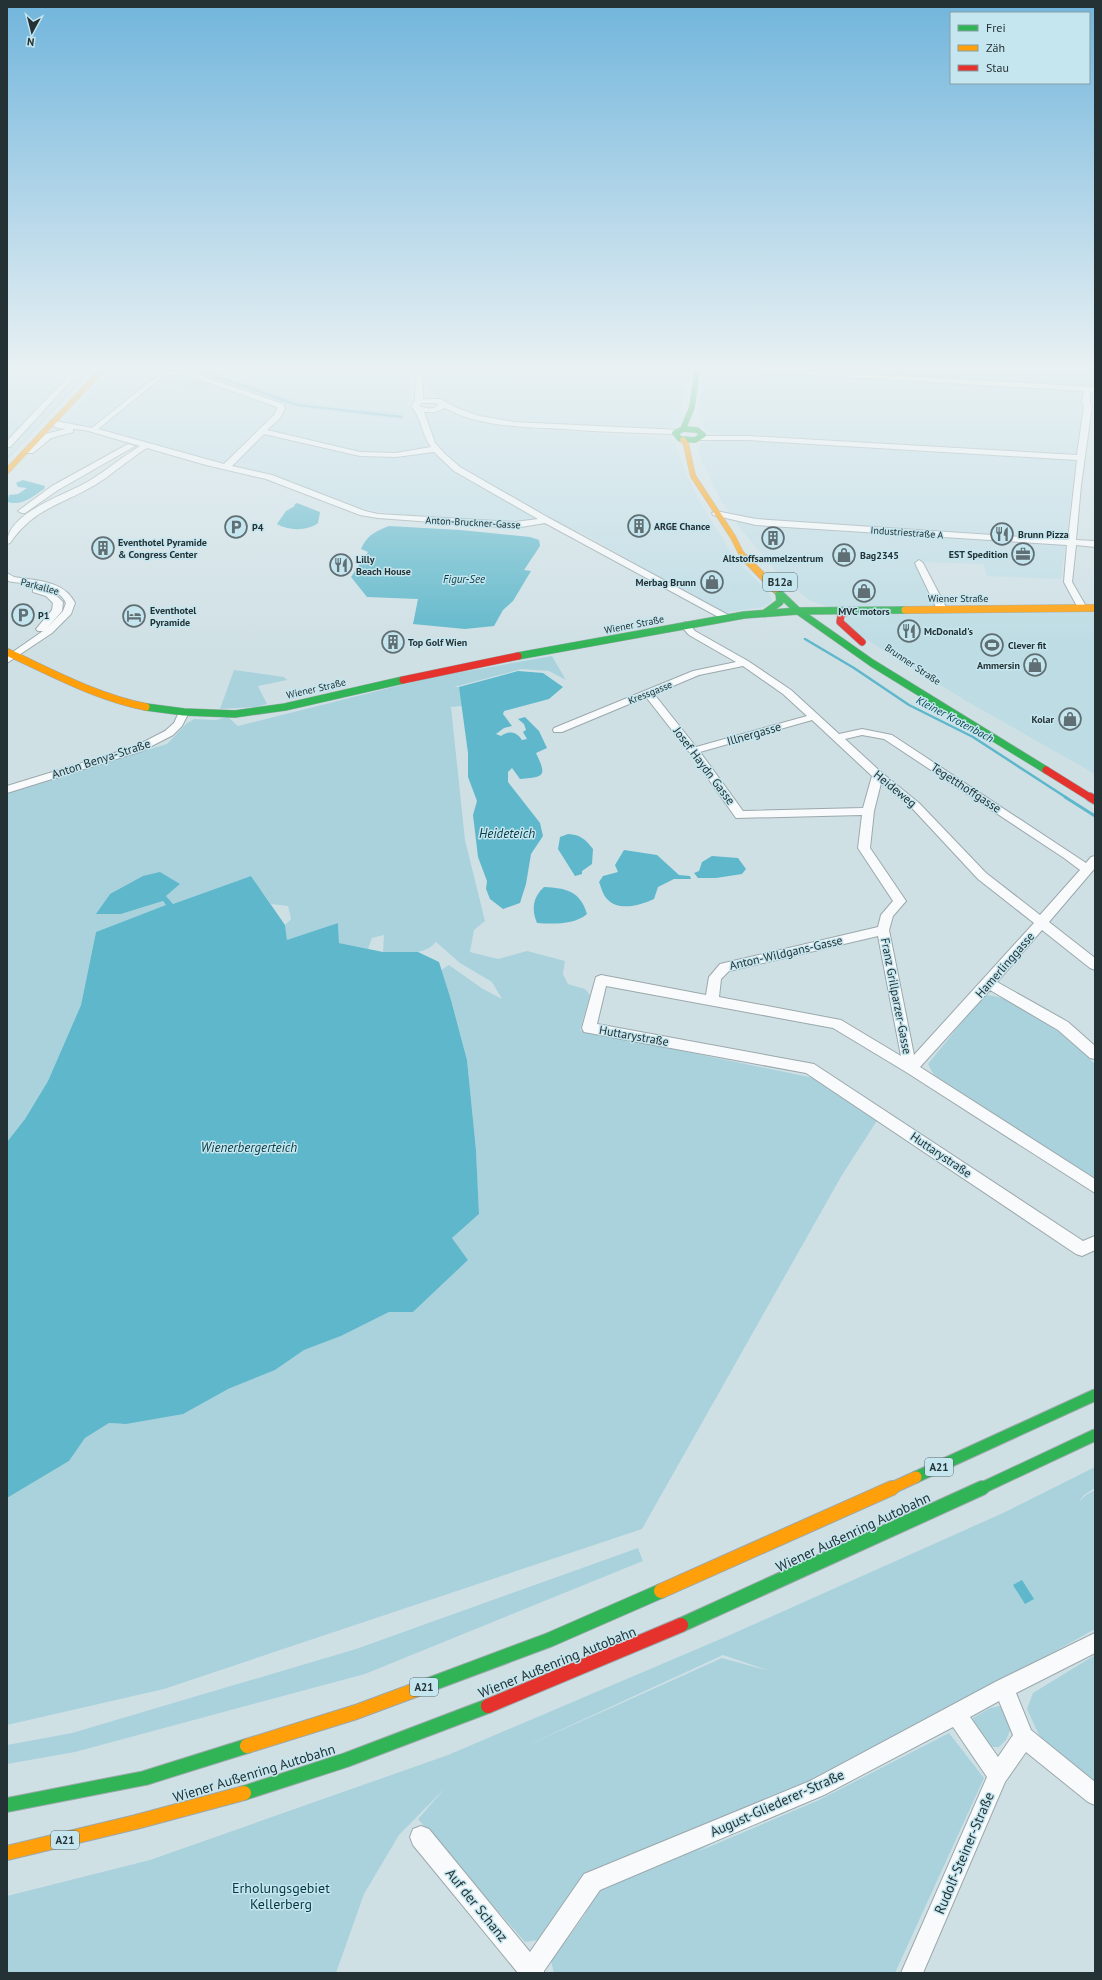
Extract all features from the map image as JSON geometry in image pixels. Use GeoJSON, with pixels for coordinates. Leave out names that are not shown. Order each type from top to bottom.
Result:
{"type":"FeatureCollection","features":[{"type":"Feature","properties":{"kind":"main road"},"geometry":{"type":"LineString","coordinates":[[7,471],[15,462]]}},
{"type":"Feature","properties":{"kind":"main road","name":"B12a"},"geometry":{"type":"LineString","coordinates":[[690,462],[693,476],[731,534],[741,553],[798,611]]}},
{"type":"Feature","properties":{"kind":"main road","name":"B12a"},"geometry":{"type":"LineString","coordinates":[[696,462],[704,492]]}},
{"type":"Feature","properties":{"kind":"main road","name":"B12a"},"geometry":{"type":"LineString","coordinates":[[731,534],[790,590]]}},
{"type":"Feature","properties":{"kind":"main road"},"geometry":{"type":"LineString","coordinates":[[765,613],[780,602],[779,593]]}},
{"type":"Feature","properties":{"kind":"main road","name":"Brunner Straße"},"geometry":{"type":"LineString","coordinates":[[805,603],[869,648],[841,625],[840,617],[848,611]]}},
{"type":"Feature","properties":{"kind":"main road","name":"Wiener Straße"},"geometry":{"type":"LineString","coordinates":[[11,651],[118,693],[184,712],[235,714],[277,709],[459,667],[686,625],[765,613],[798,611],[1095,608]]}},
{"type":"Feature","properties":{"kind":"main road","name":"Brunner Straße"},"geometry":{"type":"LineString","coordinates":[[798,611],[872,663],[1095,800]]}},
{"type":"Feature","properties":{"kind":"main road","name":"Brunner Straße"},"geometry":{"type":"LineString","coordinates":[[899,668],[934,692],[1062,768]]}},
{"type":"Feature","properties":{"kind":"main road","name":"Wiener Außenring Autobahn"},"geometry":{"type":"LineString","coordinates":[[7,1805],[145,1778],[356,1712],[549,1640],[823,1520],[1095,1395]]}},
{"type":"Feature","properties":{"kind":"main road","name":"Wiener Außenring Autobahn"},"geometry":{"type":"LineString","coordinates":[[7,1853],[124,1827],[228,1798],[345,1760],[541,1686],[689,1622],[1095,1435]]}},
{"type":"Feature","properties":{"kind":"street"},"geometry":{"type":"LineString","coordinates":[[7,541],[15,521],[55,488],[102,462]]}},
{"type":"Feature","properties":{"kind":"street"},"geometry":{"type":"LineString","coordinates":[[15,521],[93,482],[121,462]]}},
{"type":"Feature","properties":{"kind":"street","name":"Anton-Bruckner-Gasse"},"geometry":{"type":"LineString","coordinates":[[208,462],[274,479],[363,513],[378,516],[515,525],[546,520]]}},
{"type":"Feature","properties":{"kind":"street"},"geometry":{"type":"LineString","coordinates":[[226,467],[231,462]]}},
{"type":"Feature","properties":{"kind":"street"},"geometry":{"type":"LineString","coordinates":[[449,462],[470,477],[546,520],[727,618]]}},
{"type":"Feature","properties":{"kind":"street"},"geometry":{"type":"LineString","coordinates":[[1081,462],[1077,485],[1068,582],[1082,608]]}},
{"type":"Feature","properties":{"kind":"street","name":"Industriestraße A"},"geometry":{"type":"LineString","coordinates":[[716,513],[742,520],[1095,544]]}},
{"type":"Feature","properties":{"kind":"street"},"geometry":{"type":"LineString","coordinates":[[731,534],[733,523],[742,520]]}},
{"type":"Feature","properties":{"kind":"street"},"geometry":{"type":"LineString","coordinates":[[919,564],[942,609]]}},
{"type":"Feature","properties":{"kind":"street","name":"Parkallee"},"geometry":{"type":"LineString","coordinates":[[7,576],[11,579],[56,588],[69,596],[70,599],[68,611],[63,620],[11,651]]}},
{"type":"Feature","properties":{"kind":"street","name":"Parkallee"},"geometry":{"type":"LineString","coordinates":[[7,586],[49,594],[58,602],[57,611],[47,623],[11,651]]}},
{"type":"Feature","properties":{"kind":"street","name":"Heideweg"},"geometry":{"type":"LineString","coordinates":[[686,625],[693,634],[745,663],[776,684],[878,775],[915,805],[982,876],[1041,924],[1095,965]]}},
{"type":"Feature","properties":{"kind":"street","name":"Kressgasse"},"geometry":{"type":"LineString","coordinates":[[558,730],[696,673],[745,663]]}},
{"type":"Feature","properties":{"kind":"street","name":"Josef Haydn Gasse"},"geometry":{"type":"LineString","coordinates":[[648,693],[694,751],[740,815],[868,811]]}},
{"type":"Feature","properties":{"kind":"street","name":"Anton Benya-Straße"},"geometry":{"type":"LineString","coordinates":[[7,790],[138,749],[160,739],[169,733],[178,724],[184,712]]}},
{"type":"Feature","properties":{"kind":"street","name":"Illnergasse"},"geometry":{"type":"LineString","coordinates":[[694,751],[813,717]]}},
{"type":"Feature","properties":{"kind":"street","name":"Tegetthoffgasse"},"geometry":{"type":"LineString","coordinates":[[837,738],[854,732],[869,731],[888,737],[1068,855],[1086,869]]}},
{"type":"Feature","properties":{"kind":"street","name":"Franz Grillparzer-Gasse"},"geometry":{"type":"LineString","coordinates":[[878,775],[868,811],[864,848],[900,901],[887,915],[883,930],[905,1045],[912,1068]]}},
{"type":"Feature","properties":{"kind":"street","name":"Hamerlinggasse"},"geometry":{"type":"LineString","coordinates":[[912,1068],[1041,924],[1095,860]]}},
{"type":"Feature","properties":{"kind":"street","name":"Anton-Wildgans-Gasse"},"geometry":{"type":"LineString","coordinates":[[712,1000],[715,977],[725,967],[883,930]]}},
{"type":"Feature","properties":{"kind":"street","name":"Huttarystraße"},"geometry":{"type":"LineString","coordinates":[[1095,1187],[912,1068],[836,1024],[601,980],[589,1028],[809,1068],[1082,1249],[1095,1243]]}},
{"type":"Feature","properties":{"kind":"street"},"geometry":{"type":"LineString","coordinates":[[989,983],[1063,1026],[1095,1054]]}},
{"type":"Feature","properties":{"kind":"street","name":"August-Gliederer-Straße"},"geometry":{"type":"LineString","coordinates":[[532,1972],[592,1882],[817,1788],[1004,1688],[1095,1643]]}},
{"type":"Feature","properties":{"kind":"street"},"geometry":{"type":"LineString","coordinates":[[1004,1688],[1024,1737],[1095,1795]]}},
{"type":"Feature","properties":{"kind":"street"},"geometry":{"type":"LineString","coordinates":[[956,1714],[998,1775]]}},
{"type":"Feature","properties":{"kind":"street","name":"Rudolf-Steiner-Straße"},"geometry":{"type":"LineString","coordinates":[[912,1973],[998,1775],[1024,1737]]}},
{"type":"Feature","properties":{"kind":"street","name":"Auf der Schanz"},"geometry":{"type":"LineString","coordinates":[[421,1837],[532,1972]]}},
{"type":"Feature","properties":{"kind":"shaded area"},"geometry":{"type":"Polygon","coordinates":[[[218,462],[682,462],[702,506],[736,560],[770,594],[772,601],[763,607],[727,612],[719,610],[580,532],[539,524],[403,515],[363,509],[298,484],[218,462]]]}},
{"type":"Feature","properties":{"kind":"shaded area"},"geometry":{"type":"Polygon","coordinates":[[[703,462],[1076,462],[1061,579],[987,576],[983,564],[917,562],[938,606],[829,607],[809,600],[781,577],[740,528],[720,499],[703,462]]]}},
{"type":"Feature","properties":{"kind":"shaded area"},"geometry":{"type":"Polygon","coordinates":[[[1095,611],[1095,774],[968,702],[846,627],[846,615],[853,614],[1095,611]]]}},
{"type":"Feature","properties":{"kind":"green space"},"geometry":{"type":"Polygon","coordinates":[[[552,656],[566,680],[549,671],[522,669],[454,687],[459,687],[462,706],[451,707],[465,840],[485,921],[474,930],[470,952],[498,959],[527,951],[565,961],[563,974],[568,984],[585,989],[590,995],[580,1030],[814,1078],[878,1119],[842,1175],[642,1529],[164,1689],[7,1725],[7,1498],[69,1461],[85,1438],[109,1423],[126,1424],[228,1389],[275,1370],[304,1350],[341,1336],[389,1312],[413,1312],[468,1260],[452,1238],[479,1214],[476,1150],[467,1060],[451,1000],[441,970],[449,965],[483,989],[502,999],[492,982],[460,963],[436,942],[431,947],[418,952],[383,952],[384,935],[372,938],[368,949],[339,943],[338,923],[287,941],[285,925],[291,919],[288,906],[271,904],[251,876],[173,904],[166,896],[180,884],[110,894],[97,914],[121,914],[163,901],[167,905],[96,932],[81,1005],[48,1081],[25,1119],[7,1142],[7,792],[167,744],[186,724],[194,719],[215,720],[228,717],[238,726],[429,678],[552,656]]]}},
{"type":"Feature","properties":{"kind":"green space"},"geometry":{"type":"Polygon","coordinates":[[[234,670],[284,677],[287,680],[258,686],[267,704],[257,707],[220,709],[234,670]]]}},
{"type":"Feature","properties":{"kind":"green space"},"geometry":{"type":"Polygon","coordinates":[[[984,995],[999,997],[1014,1003],[1044,1020],[1095,1064],[1095,1179],[935,1077],[928,1064],[984,995]]]}},
{"type":"Feature","properties":{"kind":"green space","name":"Erholungsgebiet Kellerberg"},"geometry":{"type":"Polygon","coordinates":[[[1095,1467],[1095,1488],[1084,1495],[1079,1502],[1086,1495],[1095,1490],[1095,1629],[697,1852],[819,1800],[949,1733],[984,1778],[895,1973],[554,1973],[551,1961],[586,1913],[539,1940],[525,1942],[418,1819],[446,1787],[399,1835],[364,1894],[336,1973],[7,1973],[7,1896],[150,1860],[448,1755],[730,1635],[1003,1513],[1095,1467]],[[723,1655],[515,1751],[722,1658],[770,1671],[723,1655]]]}},
{"type":"Feature","properties":{"kind":"green space"},"geometry":{"type":"Polygon","coordinates":[[[638,1548],[643,1561],[365,1674],[75,1752],[7,1764],[7,1745],[72,1733],[356,1649],[638,1548]]]}},
{"type":"Feature","properties":{"kind":"green space"},"geometry":{"type":"Polygon","coordinates":[[[1095,1655],[1095,1783],[1044,1742],[1038,1733],[1027,1709],[1033,1693],[1095,1655]]]}},
{"type":"Feature","properties":{"kind":"green space"},"geometry":{"type":"Polygon","coordinates":[[[1000,1706],[1005,1710],[1012,1726],[1006,1740],[999,1747],[990,1747],[974,1728],[973,1718],[990,1708],[1000,1706]]]}},
{"type":"Feature","properties":{"kind":"water"},"geometry":{"type":"Polygon","coordinates":[[[23,480],[45,486],[44,489],[23,502],[7,502],[9,495],[18,494],[27,488],[18,487],[16,483],[23,480]]]}},
{"type":"Feature","properties":{"kind":"water"},"geometry":{"type":"Polygon","coordinates":[[[297,503],[320,512],[318,523],[304,529],[292,529],[277,524],[286,511],[295,506],[294,505],[297,503]]]}},
{"type":"Feature","properties":{"kind":"water","name":"Figur-See"},"geometry":{"type":"Polygon","coordinates":[[[389,526],[460,530],[530,537],[539,540],[540,546],[524,570],[531,571],[513,601],[503,610],[494,626],[465,629],[413,624],[418,599],[367,597],[351,577],[368,552],[361,549],[366,540],[376,532],[389,526]]]}},
{"type":"Feature","properties":{"kind":"water","name":"Heideteich"},"geometry":{"type":"Polygon","coordinates":[[[518,671],[543,673],[563,687],[549,699],[504,711],[503,714],[512,726],[504,728],[496,734],[501,736],[507,733],[513,733],[518,735],[522,740],[527,739],[523,732],[526,730],[524,724],[518,719],[525,717],[539,731],[547,748],[536,753],[542,766],[542,774],[539,776],[520,779],[512,768],[508,772],[508,782],[540,823],[543,836],[531,854],[526,884],[520,903],[503,909],[490,899],[486,889],[487,881],[478,857],[473,815],[477,801],[468,777],[468,753],[459,687],[518,671]]]}},
{"type":"Feature","properties":{"kind":"water"},"geometry":{"type":"Polygon","coordinates":[[[568,834],[576,835],[582,838],[593,849],[592,864],[582,871],[582,874],[575,876],[558,849],[560,837],[568,834]]]}},
{"type":"Feature","properties":{"kind":"water"},"geometry":{"type":"Polygon","coordinates":[[[624,850],[657,855],[679,875],[690,876],[691,879],[674,879],[658,887],[654,899],[637,905],[624,906],[612,903],[604,895],[599,882],[603,876],[618,872],[615,865],[624,850]]]}},
{"type":"Feature","properties":{"kind":"water"},"geometry":{"type":"Polygon","coordinates":[[[712,856],[738,858],[746,869],[742,874],[716,878],[698,878],[694,873],[699,871],[702,862],[712,856]]]}},
{"type":"Feature","properties":{"kind":"water","name":"Wienerbergerteich"},"geometry":{"type":"Polygon","coordinates":[[[160,872],[180,884],[166,896],[173,904],[251,876],[285,925],[287,940],[338,923],[339,943],[383,952],[418,952],[439,962],[467,1060],[476,1150],[479,1214],[452,1238],[468,1260],[413,1312],[389,1312],[341,1336],[304,1350],[275,1370],[228,1389],[183,1414],[126,1424],[109,1423],[85,1438],[69,1461],[7,1498],[7,1142],[25,1119],[48,1081],[81,1005],[96,932],[166,905],[163,901],[121,914],[96,914],[110,894],[143,876],[160,872]]]}},
{"type":"Feature","properties":{"kind":"water"},"geometry":{"type":"Polygon","coordinates":[[[544,887],[559,888],[571,892],[580,900],[587,914],[582,918],[570,922],[537,923],[534,913],[534,904],[537,895],[544,887]]]}},
{"type":"Feature","properties":{"kind":"water"},"geometry":{"type":"Polygon","coordinates":[[[1022,1580],[1034,1599],[1025,1604],[1013,1585],[1022,1580]]]}},
{"type":"Feature","properties":{"kind":"waterway","name":"Kleiner Krotenbach"},"geometry":{"type":"LineString","coordinates":[[805,639],[854,668],[909,705],[973,737],[1067,798]]}},
{"type":"Feature","properties":{"kind":"waterway","name":"Kleiner Krotenbach"},"geometry":{"type":"LineString","coordinates":[[1065,797],[1095,816]]}},
{"type":"Feature","properties":{"kind":"traffic: fast"},"geometry":{"type":"LineString","coordinates":[[775,589],[798,611],[872,663],[1046,770]]}},
{"type":"Feature","properties":{"kind":"traffic: fast"},"geometry":{"type":"LineString","coordinates":[[765,613],[780,602],[779,593]]}},
{"type":"Feature","properties":{"kind":"traffic: fast"},"geometry":{"type":"LineString","coordinates":[[518,656],[744,615],[798,611],[905,610]]}},
{"type":"Feature","properties":{"kind":"traffic: fast"},"geometry":{"type":"LineString","coordinates":[[146,707],[184,712],[235,714],[285,707],[403,680]]}},
{"type":"Feature","properties":{"kind":"traffic: fast"},"geometry":{"type":"LineString","coordinates":[[916,1477],[1095,1395]]}},
{"type":"Feature","properties":{"kind":"traffic: fast"},"geometry":{"type":"LineString","coordinates":[[681,1625],[817,1564],[1095,1435]]}},
{"type":"Feature","properties":{"kind":"traffic: fast"},"geometry":{"type":"LineString","coordinates":[[426,1686],[549,1640],[661,1591]]}},
{"type":"Feature","properties":{"kind":"traffic: fast"},"geometry":{"type":"LineString","coordinates":[[244,1793],[346,1760],[488,1706]]}},
{"type":"Feature","properties":{"kind":"traffic: fast"},"geometry":{"type":"LineString","coordinates":[[7,1805],[145,1778],[247,1746]]}},
{"type":"Feature","properties":{"kind":"traffic: slow"},"geometry":{"type":"LineString","coordinates":[[7,471],[15,462]]}},
{"type":"Feature","properties":{"kind":"traffic: slow"},"geometry":{"type":"LineString","coordinates":[[690,462],[693,476],[733,537],[741,553],[775,589]]}},
{"type":"Feature","properties":{"kind":"traffic: slow"},"geometry":{"type":"LineString","coordinates":[[905,610],[1095,608]]}},
{"type":"Feature","properties":{"kind":"traffic: slow"},"geometry":{"type":"LineString","coordinates":[[7,652],[93,692],[146,707]]}},
{"type":"Feature","properties":{"kind":"traffic: slow"},"geometry":{"type":"LineString","coordinates":[[661,1591],[916,1477]]}},
{"type":"Feature","properties":{"kind":"traffic: slow"},"geometry":{"type":"LineString","coordinates":[[247,1746],[356,1712],[426,1686]]}},
{"type":"Feature","properties":{"kind":"traffic: slow"},"geometry":{"type":"LineString","coordinates":[[7,1853],[136,1822],[244,1793]]}},
{"type":"Feature","properties":{"kind":"traffic: jam"},"geometry":{"type":"LineString","coordinates":[[848,611],[841,615],[840,622],[862,642]]}},
{"type":"Feature","properties":{"kind":"traffic: jam"},"geometry":{"type":"LineString","coordinates":[[403,680],[518,656]]}},
{"type":"Feature","properties":{"kind":"traffic: jam"},"geometry":{"type":"LineString","coordinates":[[1046,770],[1095,800]]}},
{"type":"Feature","properties":{"kind":"traffic: jam"},"geometry":{"type":"LineString","coordinates":[[488,1706],[681,1625]]}},
{"type":"Feature","properties":{"kind":"place","name":"ARGE Chance"},"geometry":{"type":"Point","coordinates":[639,526]}},
{"type":"Feature","properties":{"kind":"place","name":"P4"},"geometry":{"type":"Point","coordinates":[236,527]}},
{"type":"Feature","properties":{"kind":"place","name":"Brunn Pizza"},"geometry":{"type":"Point","coordinates":[1002,534]}},
{"type":"Feature","properties":{"kind":"place","name":"Altstoffsammelzentrum"},"geometry":{"type":"Point","coordinates":[773,538]}},
{"type":"Feature","properties":{"kind":"place","name":"Eventhotel Pyramide & Congress Center"},"geometry":{"type":"Point","coordinates":[103,548]}},
{"type":"Feature","properties":{"kind":"place","name":"EST Spedition"},"geometry":{"type":"Point","coordinates":[1023,554]}},
{"type":"Feature","properties":{"kind":"place","name":"Bag2345"},"geometry":{"type":"Point","coordinates":[844,555]}},
{"type":"Feature","properties":{"kind":"place","name":"Lilly Beach House"},"geometry":{"type":"Point","coordinates":[341,565]}},
{"type":"Feature","properties":{"kind":"place","name":"Merbag Brunn"},"geometry":{"type":"Point","coordinates":[712,582]}},
{"type":"Feature","properties":{"kind":"place","name":"MVC motors"},"geometry":{"type":"Point","coordinates":[864,591]}},
{"type":"Feature","properties":{"kind":"place","name":"P1"},"geometry":{"type":"Point","coordinates":[23,615]}},
{"type":"Feature","properties":{"kind":"place","name":"Eventhotel Pyramide"},"geometry":{"type":"Point","coordinates":[134,616]}},
{"type":"Feature","properties":{"kind":"place","name":"McDonald's"},"geometry":{"type":"Point","coordinates":[909,631]}},
{"type":"Feature","properties":{"kind":"place","name":"Top Golf Wien"},"geometry":{"type":"Point","coordinates":[393,642]}},
{"type":"Feature","properties":{"kind":"place","name":"Clever fit"},"geometry":{"type":"Point","coordinates":[992,645]}},
{"type":"Feature","properties":{"kind":"place","name":"Ammersin"},"geometry":{"type":"Point","coordinates":[1035,665]}},
{"type":"Feature","properties":{"kind":"place","name":"Kolar"},"geometry":{"type":"Point","coordinates":[1070,719]}}]}
